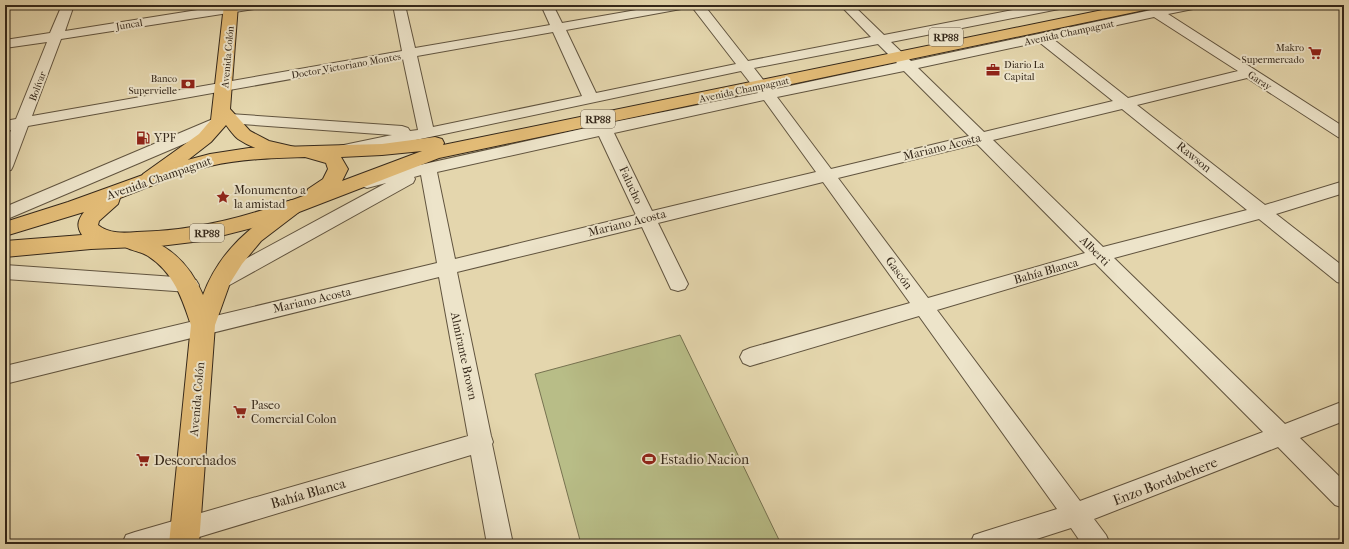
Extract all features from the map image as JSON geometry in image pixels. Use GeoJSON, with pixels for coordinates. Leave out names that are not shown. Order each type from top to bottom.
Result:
{"type":"FeatureCollection","features":[{"type":"Feature","properties":{"kind":"main road","name":"Avenida Champagnat"},"geometry":{"type":"LineString","coordinates":[[5,229],[78,206],[141,182],[192,165],[223,157],[259,152],[342,150],[429,144],[895,53],[1106,5]]}},
{"type":"Feature","properties":{"kind":"main road","name":"Avenida Colón"},"geometry":{"type":"LineString","coordinates":[[203,326],[189,285],[173,263],[155,250],[125,241],[101,237],[92,232],[88,227],[88,221],[92,213],[98,208],[141,182],[205,138],[224,117],[224,86],[231,7]]}},
{"type":"Feature","properties":{"kind":"main road","name":"Avenida Champagnat"},"geometry":{"type":"LineString","coordinates":[[895,53],[1153,9]]}},
{"type":"Feature","properties":{"kind":"main road","name":"Avenida Champagnat"},"geometry":{"type":"LineString","coordinates":[[5,249],[125,241],[167,240],[202,234],[238,225],[297,205],[397,165],[435,153],[756,81]]}},
{"type":"Feature","properties":{"kind":"main road","name":"Avenida Colón"},"geometry":{"type":"LineString","coordinates":[[185,536],[203,326],[219,282],[234,258],[254,236],[331,183],[338,169],[333,159],[263,145],[253,141],[224,117]]}},
{"type":"Feature","properties":{"kind":"main road"},"geometry":{"type":"LineString","coordinates":[[5,219],[78,206]]}},
{"type":"Feature","properties":{"kind":"main road"},"geometry":{"type":"LineString","coordinates":[[5,258],[52,246]]}},
{"type":"Feature","properties":{"kind":"street","name":"Bolívar"},"geometry":{"type":"LineString","coordinates":[[5,166],[68,5]]}},
{"type":"Feature","properties":{"kind":"street","name":"Juncal"},"geometry":{"type":"LineString","coordinates":[[5,44],[231,7],[254,5]]}},
{"type":"Feature","properties":{"kind":"street"},"geometry":{"type":"LineString","coordinates":[[398,5],[426,132]]}},
{"type":"Feature","properties":{"kind":"street"},"geometry":{"type":"LineString","coordinates":[[547,5],[591,99]]}},
{"type":"Feature","properties":{"kind":"street","name":"Doctor Victoriano Montes"},"geometry":{"type":"LineString","coordinates":[[5,126],[687,5]]}},
{"type":"Feature","properties":{"kind":"street","name":"Gascón"},"geometry":{"type":"LineString","coordinates":[[697,5],[827,175],[1097,544]]}},
{"type":"Feature","properties":{"kind":"street","name":"Alberti"},"geometry":{"type":"LineString","coordinates":[[846,5],[1344,497]]}},
{"type":"Feature","properties":{"kind":"street"},"geometry":{"type":"LineString","coordinates":[[1002,5],[1014,14]]}},
{"type":"Feature","properties":{"kind":"street","name":"Avenida Champagnat"},"geometry":{"type":"LineString","coordinates":[[895,53],[1014,14],[1059,5]]}},
{"type":"Feature","properties":{"kind":"street","name":"Avenida Champagnat"},"geometry":{"type":"LineString","coordinates":[[342,150],[591,99],[756,81],[895,53],[1042,38],[1153,9],[1193,5]]}},
{"type":"Feature","properties":{"kind":"street","name":"Garay"},"geometry":{"type":"LineString","coordinates":[[1153,9],[1344,134]]}},
{"type":"Feature","properties":{"kind":"street","name":"Rawson"},"geometry":{"type":"LineString","coordinates":[[1042,38],[1344,277]]}},
{"type":"Feature","properties":{"kind":"street","name":"Mariano Acosta"},"geometry":{"type":"LineString","coordinates":[[5,375],[646,218],[1249,73]]}},
{"type":"Feature","properties":{"kind":"street","name":"Avenida Champagnat"},"geometry":{"type":"LineString","coordinates":[[343,187],[604,129],[756,81]]}},
{"type":"Feature","properties":{"kind":"street","name":"Avenida Champagnat"},"geometry":{"type":"LineString","coordinates":[[5,214],[199,132],[224,117],[426,132]]}},
{"type":"Feature","properties":{"kind":"street","name":"Falucho"},"geometry":{"type":"LineString","coordinates":[[604,129],[678,284]]}},
{"type":"Feature","properties":{"kind":"street","name":"Avenida Champagnat"},"geometry":{"type":"LineString","coordinates":[[219,282],[428,168]]}},
{"type":"Feature","properties":{"kind":"street","name":"Almirante Brown"},"geometry":{"type":"LineString","coordinates":[[428,168],[446,268],[482,442],[500,544]]}},
{"type":"Feature","properties":{"kind":"street","name":"Bahía Blanca"},"geometry":{"type":"LineString","coordinates":[[750,357],[1100,255],[1261,212],[1344,187]]}},
{"type":"Feature","properties":{"kind":"street"},"geometry":{"type":"LineString","coordinates":[[5,272],[189,285]]}},
{"type":"Feature","properties":{"kind":"street","name":"Enzo Bordabehere"},"geometry":{"type":"LineString","coordinates":[[983,544],[1075,515],[1344,411]]}},
{"type":"Feature","properties":{"kind":"street","name":"Bahía Blanca"},"geometry":{"type":"LineString","coordinates":[[135,544],[185,536],[482,442]]}},
{"type":"Feature","properties":{"kind":"green space","name":"Estadio Nacion"},"geometry":{"type":"Polygon","coordinates":[[[680,335],[781,544],[581,544],[535,374],[680,335]]]}},
{"type":"Feature","properties":{"kind":"place","name":"Makro Supermercado"},"geometry":{"type":"Point","coordinates":[1315,53]}},
{"type":"Feature","properties":{"kind":"place","name":"Diario La Capital"},"geometry":{"type":"Point","coordinates":[993,70]}},
{"type":"Feature","properties":{"kind":"place","name":"Banco Supervielle"},"geometry":{"type":"Point","coordinates":[188,84]}},
{"type":"Feature","properties":{"kind":"place","name":"YPF"},"geometry":{"type":"Point","coordinates":[143,138]}},
{"type":"Feature","properties":{"kind":"place","name":"Monumento a la amistad"},"geometry":{"type":"Point","coordinates":[223,197]}},
{"type":"Feature","properties":{"kind":"place","name":"Paseo Comercial Colon"},"geometry":{"type":"Point","coordinates":[240,412]}},
{"type":"Feature","properties":{"kind":"place","name":"Estadio Nacion"},"geometry":{"type":"Point","coordinates":[649,459]}},
{"type":"Feature","properties":{"kind":"place","name":"Descorchados"},"geometry":{"type":"Point","coordinates":[143,460]}}]}
